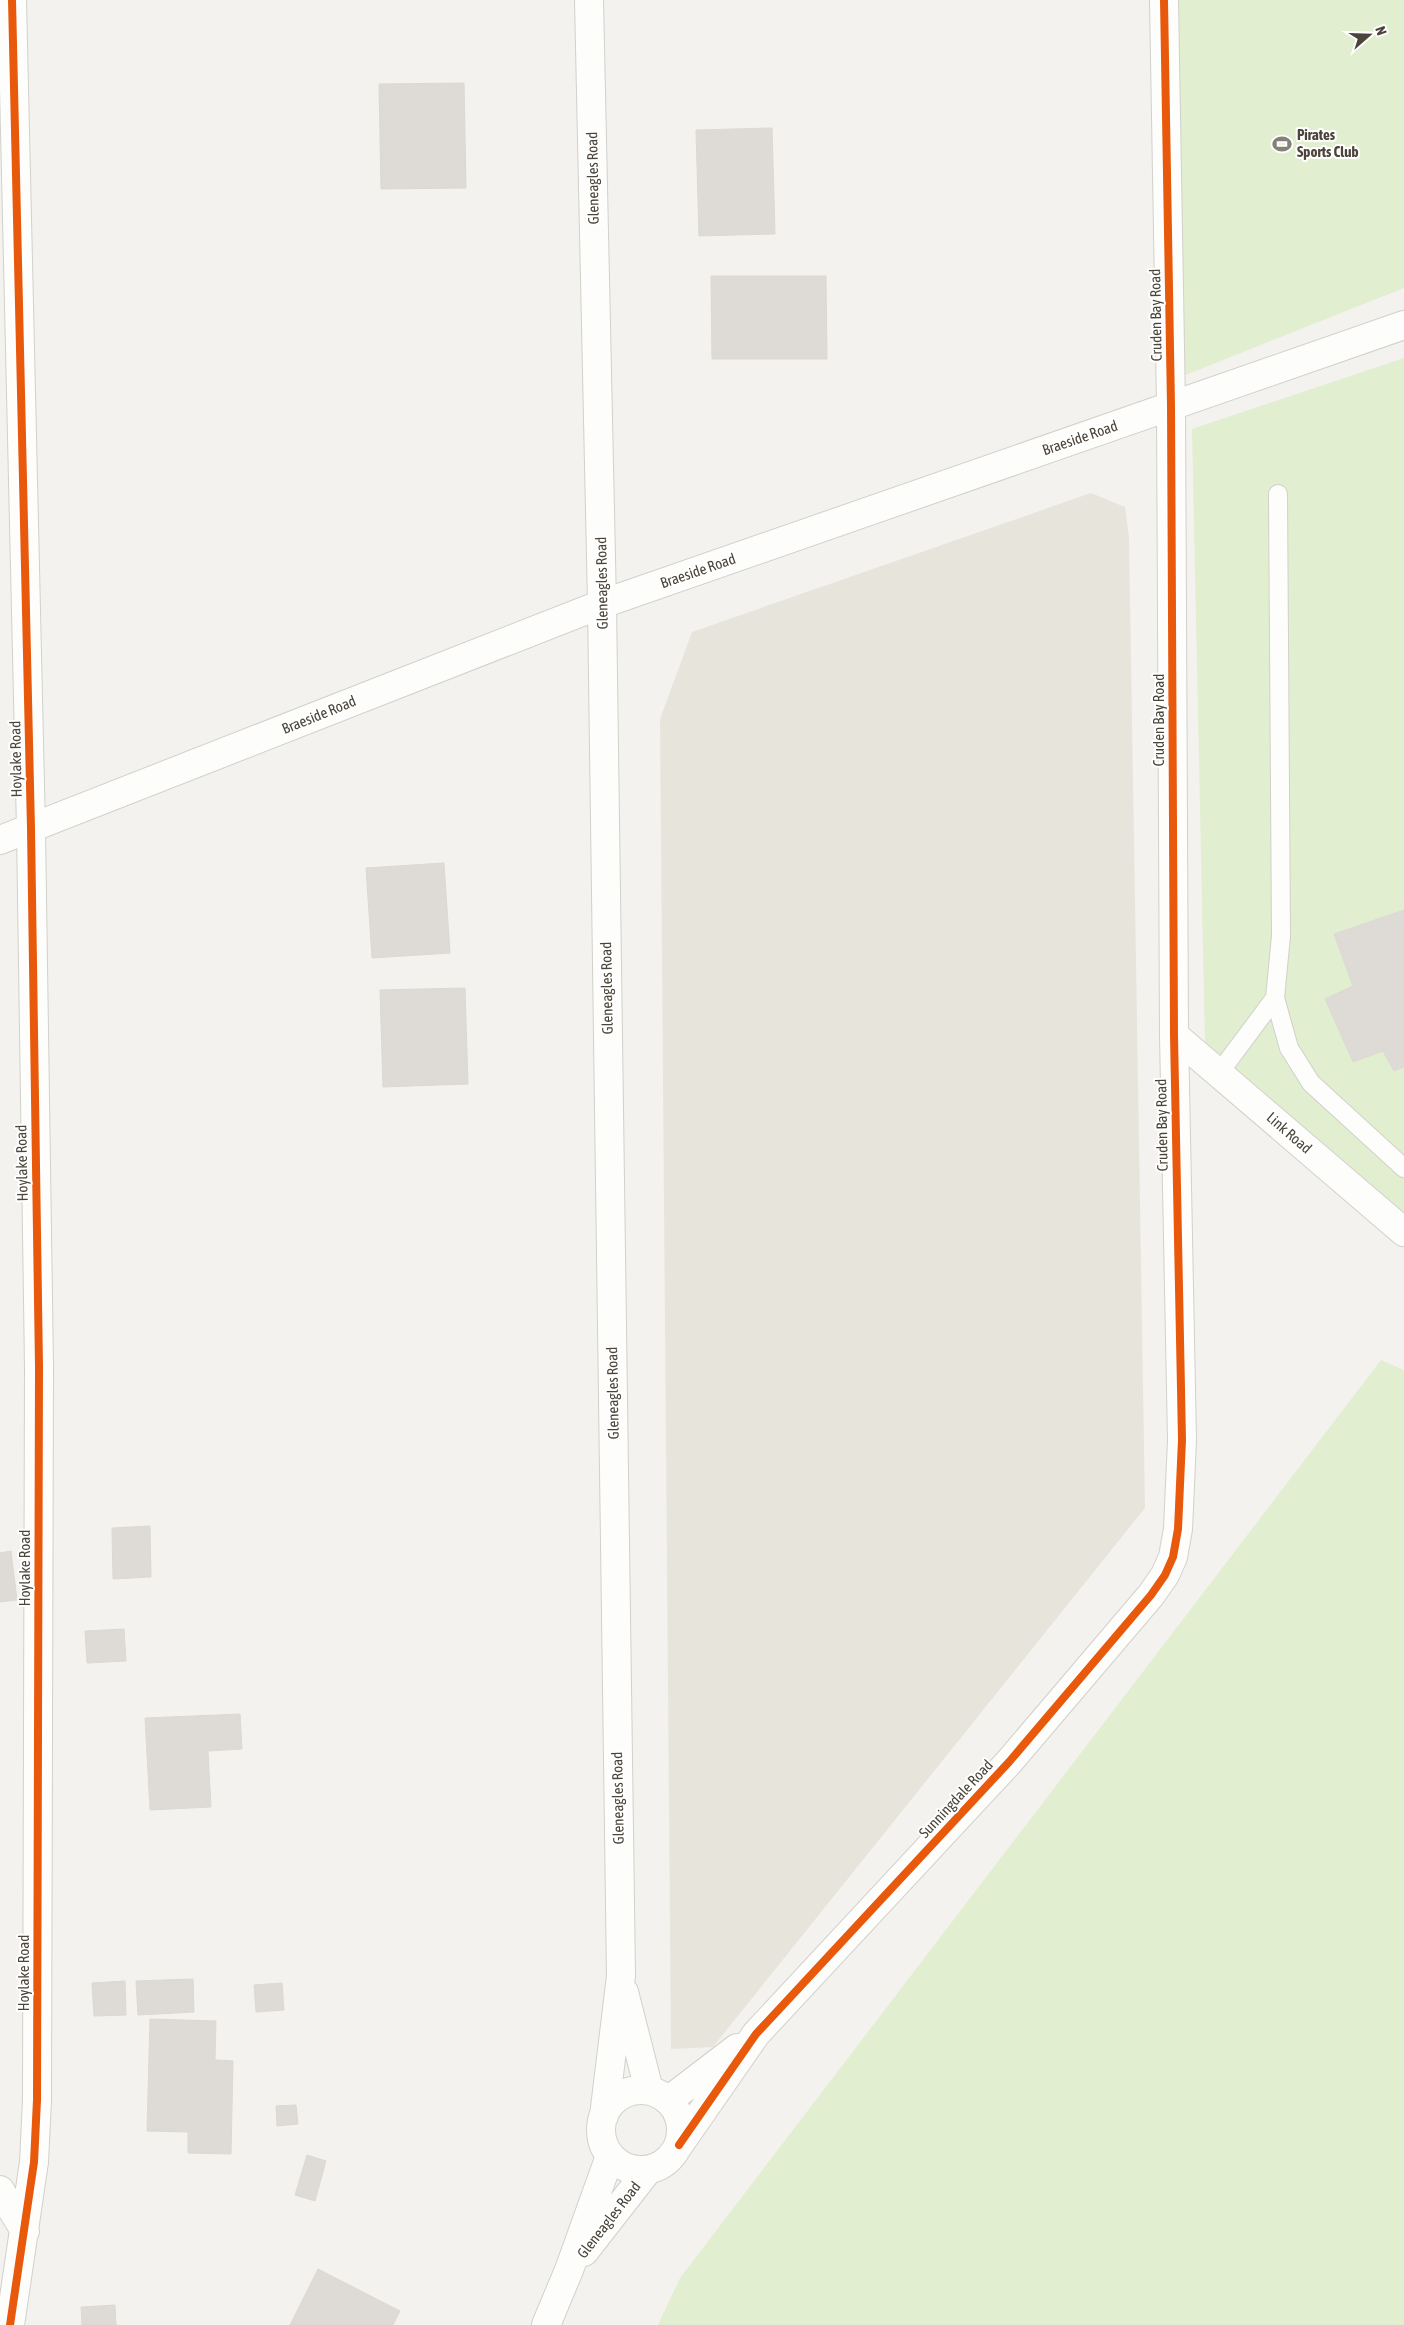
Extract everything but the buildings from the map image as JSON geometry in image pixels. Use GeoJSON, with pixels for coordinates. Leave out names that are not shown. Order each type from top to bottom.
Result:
{"type":"FeatureCollection","features":[{"type":"Feature","properties":{"kind":"street","name":"Hoylake Road"},"geometry":{"type":"LineString","coordinates":[[10,2325],[34,2162],[37,2100],[39,1367],[31,829],[12,0]]}},
{"type":"Feature","properties":{"kind":"street","name":"Gleneagles Road"},"geometry":{"type":"LineString","coordinates":[[589,0],[602,604],[621,1976],[604,2116]]}},
{"type":"Feature","properties":{"kind":"street","name":"Cruden Bay Road"},"geometry":{"type":"LineString","coordinates":[[1164,0],[1171,406],[1174,1035],[1182,1440]]}},
{"type":"Feature","properties":{"kind":"street","name":"Braeside Road"},"geometry":{"type":"LineString","coordinates":[[0,840],[602,604],[1404,325]]}},
{"type":"Feature","properties":{"kind":"street","name":"Link Road"},"geometry":{"type":"LineString","coordinates":[[1174,1035],[1404,1232]]}},
{"type":"Feature","properties":{"kind":"street","name":"Sunningdale Road"},"geometry":{"type":"LineString","coordinates":[[679,2145],[756,2034],[1009,1762],[1151,1596],[1165,1575],[1173,1557],[1178,1529],[1182,1440]]}},
{"type":"Feature","properties":{"kind":"street","name":"Gleneagles Road"},"geometry":{"type":"LineString","coordinates":[[621,1976],[659,2095]]}},
{"type":"Feature","properties":{"kind":"street","name":"Sunningdale Road"},"geometry":{"type":"LineString","coordinates":[[659,2095],[756,2034]]}},
{"type":"Feature","properties":{"kind":"street"},"geometry":{"type":"LineString","coordinates":[[635,2090],[659,2095],[681,2121],[682,2133],[679,2145],[672,2157],[661,2166],[648,2170],[634,2170],[620,2165],[610,2156],[603,2144],[601,2130],[604,2116],[611,2104],[622,2095],[635,2090]]}},
{"type":"Feature","properties":{"kind":"street","name":"Gleneagles Road"},"geometry":{"type":"LineString","coordinates":[[546,2325],[570,2270],[610,2156]]}},
{"type":"Feature","properties":{"kind":"street","name":"Gleneagles Road"},"geometry":{"type":"LineString","coordinates":[[570,2270],[648,2170]]}},
{"type":"Feature","properties":{"kind":"street"},"geometry":{"type":"LineString","coordinates":[[0,2190],[25,2231]]}},
{"type":"Feature","properties":{"kind":"lane"},"geometry":{"type":"LineString","coordinates":[[1278,494],[1281,936],[1275,998],[1289,1048],[1311,1083],[1404,1168]]}},
{"type":"Feature","properties":{"kind":"lane"},"geometry":{"type":"LineString","coordinates":[[1219,1073],[1275,998]]}},
{"type":"Feature","properties":{"kind":"shaded area"},"geometry":{"type":"Polygon","coordinates":[[[1091,493],[1125,507],[1129,537],[1145,1508],[713,2047],[671,2049],[660,719],[692,632],[1091,493]]]}},
{"type":"Feature","properties":{"kind":"green space","name":"Pirates Sports Club"},"geometry":{"type":"Polygon","coordinates":[[[1156,0],[1404,0],[1404,288],[1168,382],[1156,0]]]}},
{"type":"Feature","properties":{"kind":"green space"},"geometry":{"type":"Polygon","coordinates":[[[1404,358],[1404,1215],[1205,1045],[1192,429],[1404,358]]]}},
{"type":"Feature","properties":{"kind":"green space"},"geometry":{"type":"Polygon","coordinates":[[[1381,1360],[1404,1370],[1404,2325],[658,2325],[680,2278],[1381,1360]]]}},
{"type":"Feature","properties":{"kind":"cycle path"},"geometry":{"type":"LineString","coordinates":[[10,2325],[34,2162],[37,2100],[39,1367],[31,829],[12,0]]}},
{"type":"Feature","properties":{"kind":"cycle path"},"geometry":{"type":"LineString","coordinates":[[679,2145],[756,2034],[1009,1762],[1151,1595],[1165,1575],[1173,1557],[1178,1529],[1182,1440],[1174,1035],[1171,406],[1164,0]]}},
{"type":"Feature","properties":{"kind":"place","name":"Pirates Sports Club"},"geometry":{"type":"Point","coordinates":[1282,144]}}]}
